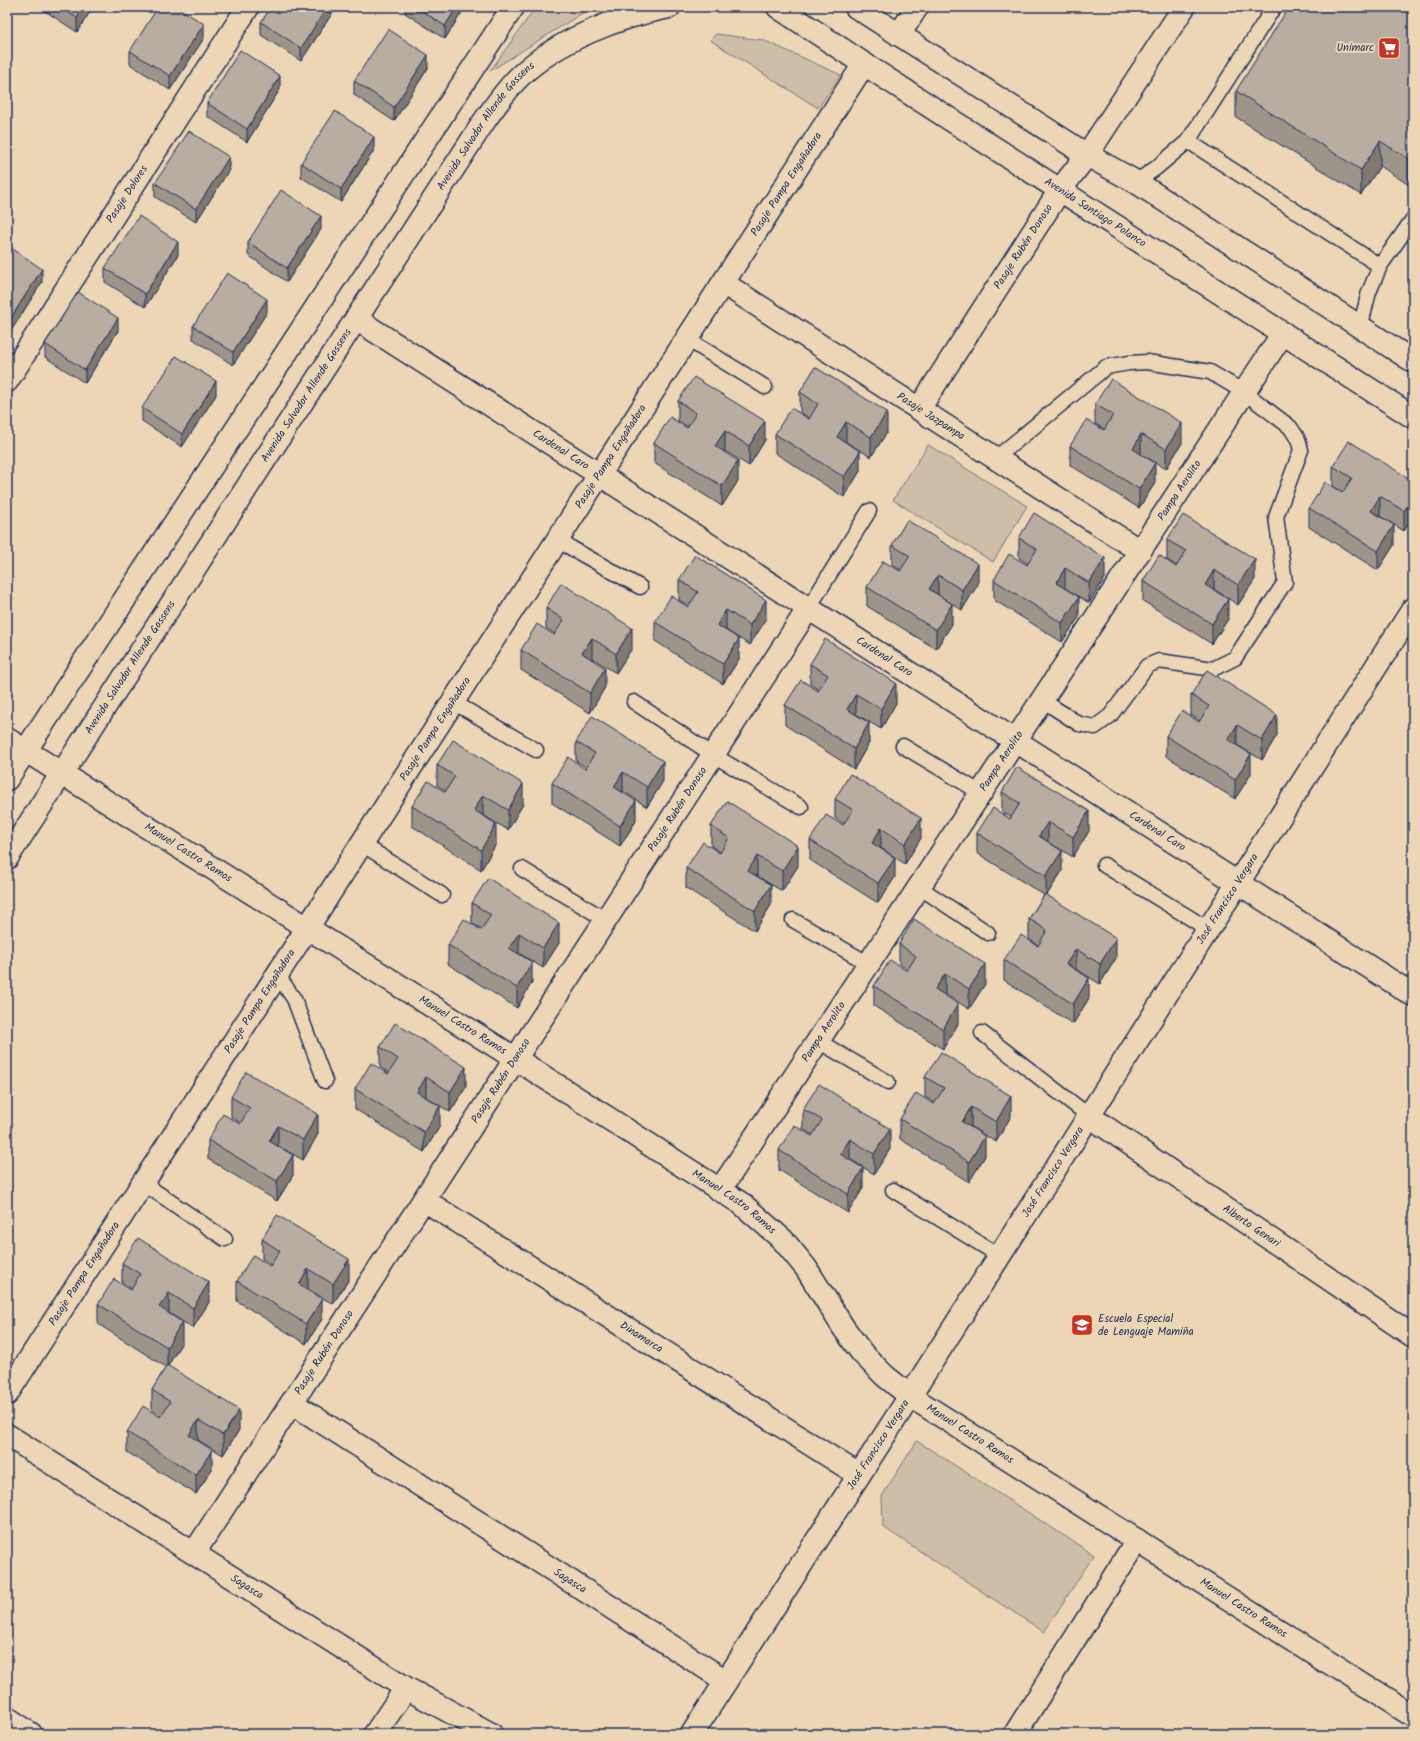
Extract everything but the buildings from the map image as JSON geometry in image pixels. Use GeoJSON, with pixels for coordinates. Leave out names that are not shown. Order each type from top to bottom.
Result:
{"type":"FeatureCollection","features":[{"type":"Feature","properties":{"kind":"street","name":"Pasaje Dolores"},"geometry":{"type":"LineString","coordinates":[[7,381],[248,7]]}},
{"type":"Feature","properties":{"kind":"street"},"geometry":{"type":"LineString","coordinates":[[7,779],[513,7]]}},
{"type":"Feature","properties":{"kind":"street","name":"Avenida Salvador Allende Gossens"},"geometry":{"type":"LineString","coordinates":[[7,858],[483,123],[502,96],[519,77],[538,62],[589,31],[641,12],[669,7]]}},
{"type":"Feature","properties":{"kind":"street","name":"Avenida Santiago Polanco"},"geometry":{"type":"LineString","coordinates":[[778,7],[864,64],[1413,417]]}},
{"type":"Feature","properties":{"kind":"street"},"geometry":{"type":"LineString","coordinates":[[856,7],[1087,155],[1136,182],[1413,361]]}},
{"type":"Feature","properties":{"kind":"street"},"geometry":{"type":"LineString","coordinates":[[899,35],[917,7]]}},
{"type":"Feature","properties":{"kind":"street","name":"Pasaje Rubén Donoso"},"geometry":{"type":"LineString","coordinates":[[919,409],[1060,190],[1087,155],[1184,7]]}},
{"type":"Feature","properties":{"kind":"street","name":"Pasaje Pampa Engañadora"},"geometry":{"type":"LineString","coordinates":[[7,1394],[864,64]]}},
{"type":"Feature","properties":{"kind":"street","name":"Pasaje Jazpampa"},"geometry":{"type":"LineString","coordinates":[[723,283],[1140,551]]}},
{"type":"Feature","properties":{"kind":"street","name":"Cardenal Caro"},"geometry":{"type":"LineString","coordinates":[[356,319],[1413,996]]}},
{"type":"Feature","properties":{"kind":"street","name":"Pampa Aerolito"},"geometry":{"type":"LineString","coordinates":[[720,1190],[1283,333]]}},
{"type":"Feature","properties":{"kind":"street","name":"Pasaje Rubén Donoso"},"geometry":{"type":"LineString","coordinates":[[194,1554],[808,609]]}},
{"type":"Feature","properties":{"kind":"street","name":"José Francisco Vergara"},"geometry":{"type":"LineString","coordinates":[[692,1734],[1000,1256],[1413,609]]}},
{"type":"Feature","properties":{"kind":"street","name":"Manuel Castro Ramos"},"geometry":{"type":"LineString","coordinates":[[7,739],[516,1059],[742,1204],[782,1240],[806,1268],[843,1327],[862,1353],[885,1376],[910,1396],[1413,1716]]}},
{"type":"Feature","properties":{"kind":"street","name":"Alberto Genari"},"geometry":{"type":"LineString","coordinates":[[1089,1116],[1413,1336]]}},
{"type":"Feature","properties":{"kind":"street","name":"Dinamarca"},"geometry":{"type":"LineString","coordinates":[[424,1200],[859,1475]]}},
{"type":"Feature","properties":{"kind":"street","name":"Sagasca"},"geometry":{"type":"LineString","coordinates":[[292,1403],[726,1681]]}},
{"type":"Feature","properties":{"kind":"street","name":"Sagasca"},"geometry":{"type":"LineString","coordinates":[[7,1434],[406,1688],[491,1734]]}},
{"type":"Feature","properties":{"kind":"street"},"geometry":{"type":"LineString","coordinates":[[1015,1734],[1137,1540]]}},
{"type":"Feature","properties":{"kind":"street"},"geometry":{"type":"LineString","coordinates":[[376,1734],[406,1688]]}},
{"type":"Feature","properties":{"kind":"street"},"geometry":{"type":"LineString","coordinates":[[7,1718],[31,1734]]}},
{"type":"Feature","properties":{"kind":"lane"},"geometry":{"type":"LineString","coordinates":[[1136,182],[1156,168],[1188,141],[1274,7]]}},
{"type":"Feature","properties":{"kind":"lane"},"geometry":{"type":"LineString","coordinates":[[1188,141],[1380,266]]}},
{"type":"Feature","properties":{"kind":"lane"},"geometry":{"type":"LineString","coordinates":[[1360,328],[1369,292],[1380,266],[1413,219]]}},
{"type":"Feature","properties":{"kind":"lane"},"geometry":{"type":"LineString","coordinates":[[687,338],[765,387]]}},
{"type":"Feature","properties":{"kind":"lane"},"geometry":{"type":"LineString","coordinates":[[996,458],[1106,367],[1147,362],[1210,372],[1244,392],[1290,427],[1298,439],[1301,450],[1276,517],[1285,582],[1235,658],[1213,669],[1159,661],[1147,666],[1110,716],[1095,727],[1079,724],[1042,700]]}},
{"type":"Feature","properties":{"kind":"lane"},"geometry":{"type":"LineString","coordinates":[[808,609],[869,511]]}},
{"type":"Feature","properties":{"kind":"lane"},"geometry":{"type":"LineString","coordinates":[[557,540],[640,587]]}},
{"type":"Feature","properties":{"kind":"lane"},"geometry":{"type":"LineString","coordinates":[[453,702],[536,750]]}},
{"type":"Feature","properties":{"kind":"lane"},"geometry":{"type":"LineString","coordinates":[[634,702],[713,754],[801,807]]}},
{"type":"Feature","properties":{"kind":"lane"},"geometry":{"type":"LineString","coordinates":[[903,746],[981,793]]}},
{"type":"Feature","properties":{"kind":"lane"},"geometry":{"type":"LineString","coordinates":[[362,844],[442,895]]}},
{"type":"Feature","properties":{"kind":"lane"},"geometry":{"type":"LineString","coordinates":[[1104,865],[1208,930]]}},
{"type":"Feature","properties":{"kind":"lane"},"geometry":{"type":"LineString","coordinates":[[522,869],[606,920]]}},
{"type":"Feature","properties":{"kind":"lane"},"geometry":{"type":"LineString","coordinates":[[919,887],[988,933]]}},
{"type":"Feature","properties":{"kind":"lane"},"geometry":{"type":"LineString","coordinates":[[793,920],[869,964]]}},
{"type":"Feature","properties":{"kind":"lane"},"geometry":{"type":"LineString","coordinates":[[277,974],[294,999],[325,1081]]}},
{"type":"Feature","properties":{"kind":"lane"},"geometry":{"type":"LineString","coordinates":[[982,1033],[1089,1116]]}},
{"type":"Feature","properties":{"kind":"lane"},"geometry":{"type":"LineString","coordinates":[[818,1041],[888,1082]]}},
{"type":"Feature","properties":{"kind":"lane"},"geometry":{"type":"LineString","coordinates":[[143,1183],[225,1239]]}},
{"type":"Feature","properties":{"kind":"lane"},"geometry":{"type":"LineString","coordinates":[[893,1190],[1000,1256]]}},
{"type":"Feature","properties":{"kind":"shaded area"},"geometry":{"type":"Polygon","coordinates":[[[536,7],[592,7],[490,71],[536,7]]]}},
{"type":"Feature","properties":{"kind":"shaded area"},"geometry":{"type":"Polygon","coordinates":[[[716,34],[763,40],[841,75],[818,108],[710,40],[716,34]]]}},
{"type":"Feature","properties":{"kind":"shaded area"},"geometry":{"type":"Polygon","coordinates":[[[928,445],[1027,506],[993,562],[893,500],[928,445]]]}},
{"type":"Feature","properties":{"kind":"shaded area"},"geometry":{"type":"Polygon","coordinates":[[[917,1441],[1094,1555],[1044,1632],[883,1527],[882,1496],[917,1441]]]}},
{"type":"Feature","properties":{"kind":"place","name":"Unimarc"},"geometry":{"type":"Point","coordinates":[1389,48]}},
{"type":"Feature","properties":{"kind":"place","name":"Escuela Especial de Lenguaje Mamiña"},"geometry":{"type":"Point","coordinates":[1082,1325]}}]}
